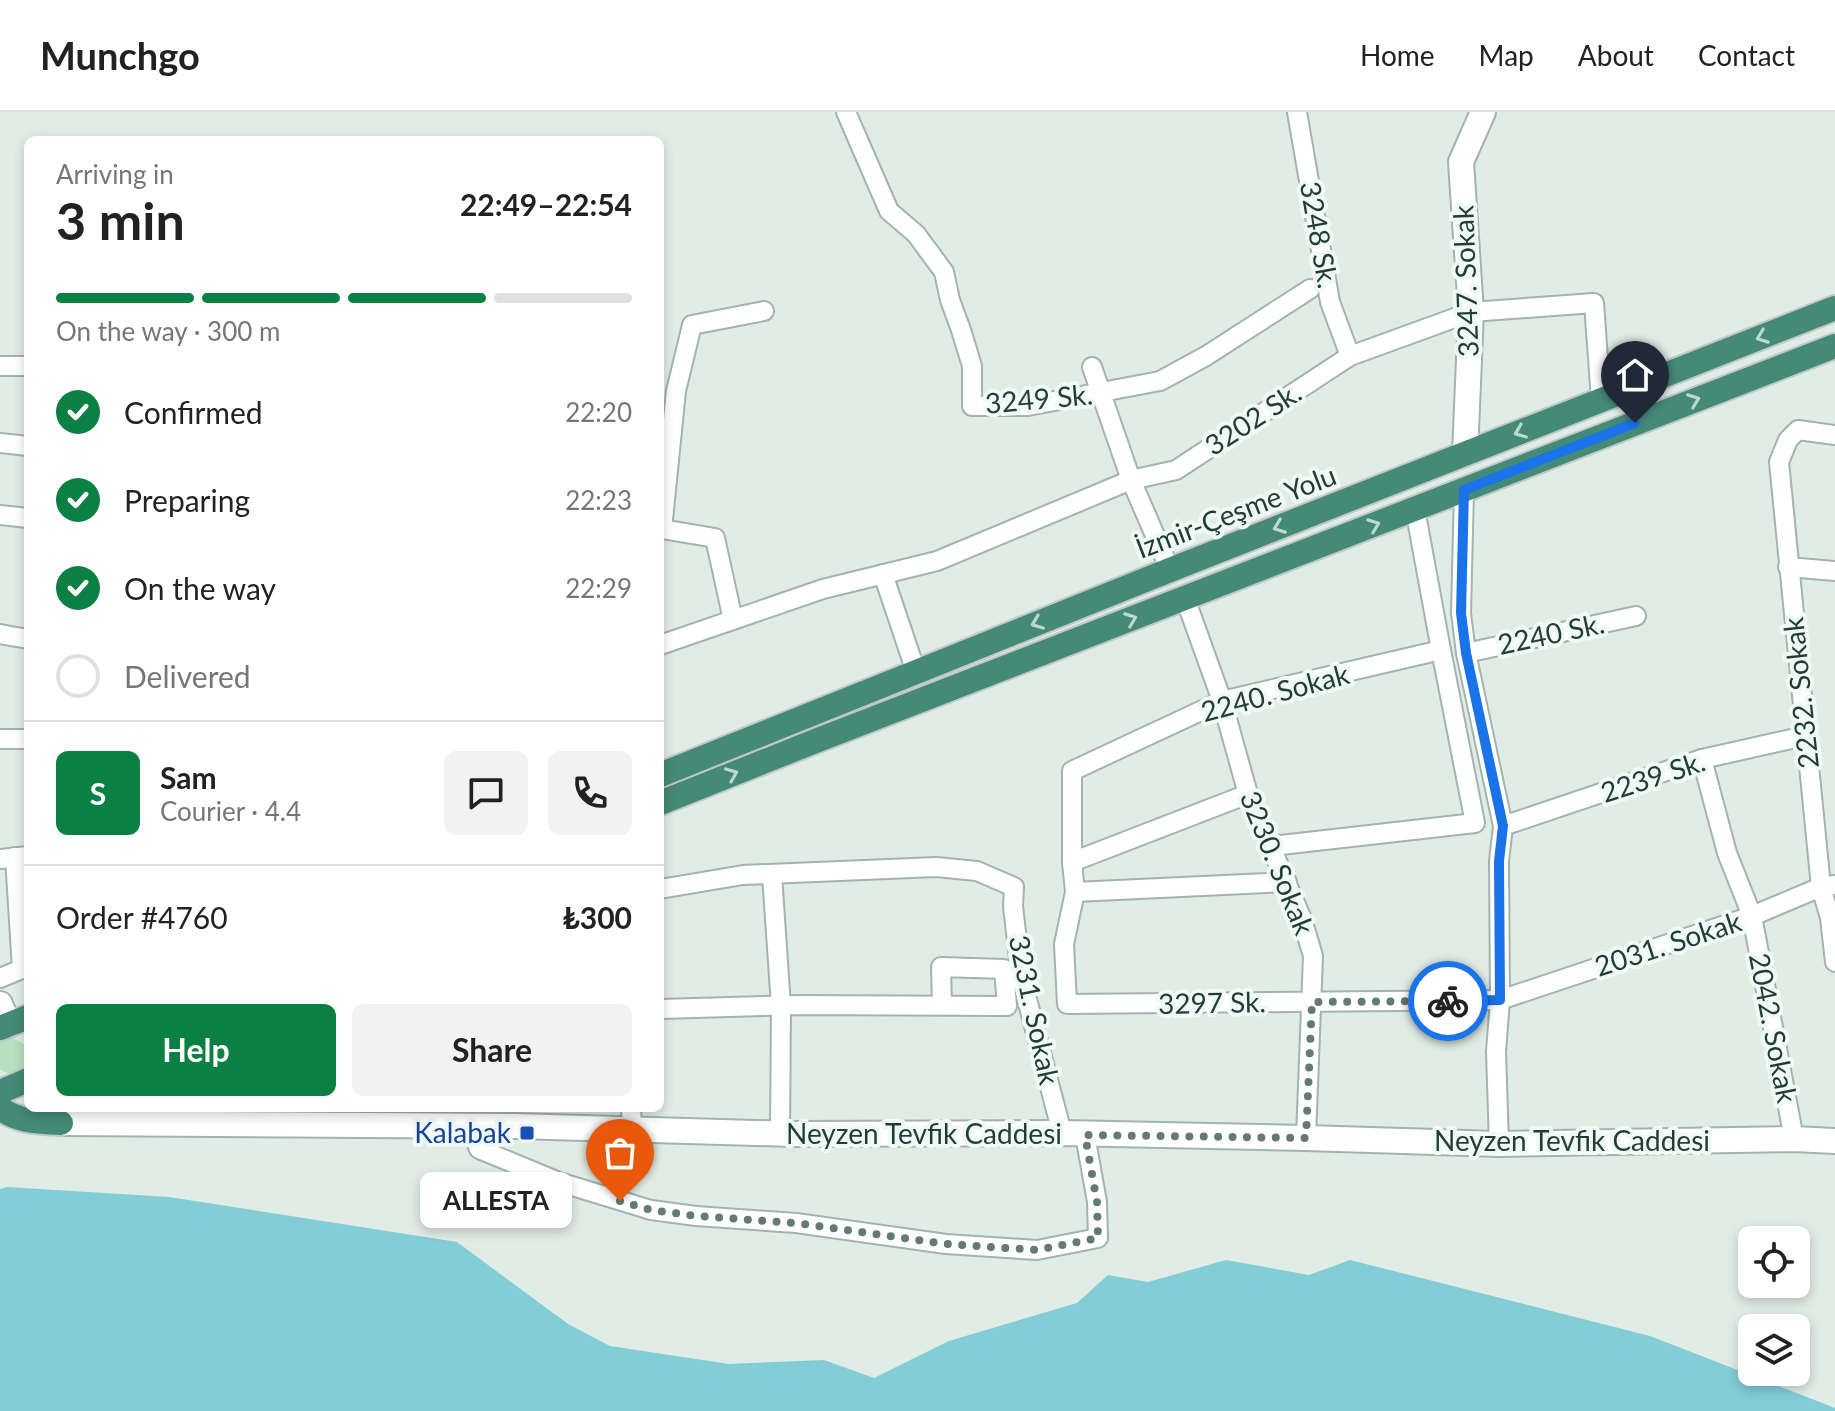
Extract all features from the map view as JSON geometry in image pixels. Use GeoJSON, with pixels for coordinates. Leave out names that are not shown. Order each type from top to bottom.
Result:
{"type":"FeatureCollection","features":[{"type":"Feature","properties":{"kind":"highway","name":"İzmir-Çeşme Yolu"},"geometry":{"type":"LineString","coordinates":[[664,773],[1835,308]]}},
{"type":"Feature","properties":{"kind":"highway"},"geometry":{"type":"LineString","coordinates":[[664,801],[1835,346]]}},
{"type":"Feature","properties":{"kind":"highway"},"geometry":{"type":"LineString","coordinates":[[0,1092],[24,1082]]}},
{"type":"Feature","properties":{"kind":"highway"},"geometry":{"type":"LineString","coordinates":[[0,1108],[29,1122],[52,1116]]}},
{"type":"Feature","properties":{"kind":"street","name":"3249 Sk."},"geometry":{"type":"LineString","coordinates":[[846,112],[889,211],[916,234],[944,272],[972,366],[972,406],[1028,406],[1160,381],[1206,356],[1310,289]]}},
{"type":"Feature","properties":{"kind":"street","name":"3248 Sk."},"geometry":{"type":"LineString","coordinates":[[1297,112],[1330,302],[1350,356]]}},
{"type":"Feature","properties":{"kind":"street","name":"3247. Sokak"},"geometry":{"type":"LineString","coordinates":[[1465,454],[1471,312],[1461,162],[1483,112]]}},
{"type":"Feature","properties":{"kind":"street","name":"3202 Sk."},"geometry":{"type":"LineString","coordinates":[[664,644],[823,589],[937,561],[1131,480],[1176,470],[1350,356],[1471,312],[1594,303],[1601,400]]}},
{"type":"Feature","properties":{"kind":"street"},"geometry":{"type":"LineString","coordinates":[[664,501],[676,391],[692,325],[764,311]]}},
{"type":"Feature","properties":{"kind":"street"},"geometry":{"type":"LineString","coordinates":[[0,366],[24,366]]}},
{"type":"Feature","properties":{"kind":"street"},"geometry":{"type":"LineString","coordinates":[[1092,367],[1131,480],[1170,570]]}},
{"type":"Feature","properties":{"kind":"street","name":"2232. Sokak"},"geometry":{"type":"LineString","coordinates":[[1835,435],[1798,430],[1788,440],[1779,462],[1805,736],[1828,886],[1835,962]]}},
{"type":"Feature","properties":{"kind":"street"},"geometry":{"type":"LineString","coordinates":[[0,443],[24,446]]}},
{"type":"Feature","properties":{"kind":"street"},"geometry":{"type":"LineString","coordinates":[[1464,490],[1461,613],[1466,653],[1503,826],[1499,861],[1500,1000],[1496,1052],[1499,1144]]}},
{"type":"Feature","properties":{"kind":"street"},"geometry":{"type":"LineString","coordinates":[[1272,846],[1475,823],[1415,509]]}},
{"type":"Feature","properties":{"kind":"street"},"geometry":{"type":"LineString","coordinates":[[0,515],[24,518]]}},
{"type":"Feature","properties":{"kind":"street"},"geometry":{"type":"LineString","coordinates":[[664,529],[715,538],[733,620]]}},
{"type":"Feature","properties":{"kind":"street"},"geometry":{"type":"LineString","coordinates":[[1788,567],[1835,571]]}},
{"type":"Feature","properties":{"kind":"street"},"geometry":{"type":"LineString","coordinates":[[883,574],[916,672]]}},
{"type":"Feature","properties":{"kind":"street","name":"3230. Sokak"},"geometry":{"type":"LineString","coordinates":[[1185,598],[1222,701],[1248,794],[1302,919],[1313,956],[1306,1138]]}},
{"type":"Feature","properties":{"kind":"street","name":"2240 Sk."},"geometry":{"type":"LineString","coordinates":[[1466,653],[1636,616]]}},
{"type":"Feature","properties":{"kind":"street"},"geometry":{"type":"LineString","coordinates":[[0,634],[24,638]]}},
{"type":"Feature","properties":{"kind":"street","name":"2240. Sokak"},"geometry":{"type":"LineString","coordinates":[[1072,862],[1072,771],[1222,701],[1441,650]]}},
{"type":"Feature","properties":{"kind":"street","name":"2239 Sk."},"geometry":{"type":"LineString","coordinates":[[1503,826],[1702,759],[1805,736]]}},
{"type":"Feature","properties":{"kind":"street"},"geometry":{"type":"LineString","coordinates":[[0,739],[24,739]]}},
{"type":"Feature","properties":{"kind":"street","name":"2042. Sokak"},"geometry":{"type":"LineString","coordinates":[[1702,759],[1727,853],[1752,916],[1794,1139]]}},
{"type":"Feature","properties":{"kind":"street"},"geometry":{"type":"LineString","coordinates":[[1248,794],[1072,862],[1075,892],[1287,882]]}},
{"type":"Feature","properties":{"kind":"street"},"geometry":{"type":"LineString","coordinates":[[0,978],[22,969],[14,857]]}},
{"type":"Feature","properties":{"kind":"street","name":"3231. Sokak"},"geometry":{"type":"LineString","coordinates":[[470,1126],[479,1149],[559,1182],[651,1210],[796,1223],[946,1244],[1037,1250],[1098,1238],[1097,1202],[1021,976],[1013,906],[1014,887],[977,871],[936,867],[772,875]]}},
{"type":"Feature","properties":{"kind":"street"},"geometry":{"type":"LineString","coordinates":[[664,888],[743,875],[772,875],[781,1006],[780,1133]]}},
{"type":"Feature","properties":{"kind":"street","name":"2031. Sokak"},"geometry":{"type":"LineString","coordinates":[[1500,1000],[1752,916],[1828,886]]}},
{"type":"Feature","properties":{"kind":"street","name":"3297 Sk."},"geometry":{"type":"LineString","coordinates":[[1075,892],[1064,944],[1067,1004],[1500,1000]]}},
{"type":"Feature","properties":{"kind":"street"},"geometry":{"type":"LineString","coordinates":[[664,1009],[942,1005]]}},
{"type":"Feature","properties":{"kind":"street","name":"Neyzen Tevfik Caddesi"},"geometry":{"type":"LineString","coordinates":[[52,1116],[375,1117],[470,1126],[515,1117],[632,1118],[780,1133],[1074,1134],[1499,1144],[1835,1141]]}},
{"type":"Feature","properties":{"kind":"green space"},"geometry":{"type":"Polygon","coordinates":[[[8,1038],[24,1046],[24,1068],[10,1073],[0,1070],[0,1041],[8,1038]]]}},
{"type":"Feature","properties":{"kind":"water"},"geometry":{"type":"Polygon","coordinates":[[[0,1189],[169,1197],[457,1242],[568,1324],[610,1346],[729,1364],[824,1360],[874,1378],[949,1341],[1077,1303],[1108,1275],[1148,1282],[1226,1260],[1309,1275],[1350,1260],[1650,1336],[1738,1370],[1738,1386],[1778,1386],[1835,1408],[1835,1411],[0,1411],[0,1189]]]}},
{"type":"Feature","properties":{"kind":"way so far"},"geometry":{"type":"LineString","coordinates":[[620,1201],[651,1210],[696,1216],[796,1223],[946,1244],[1037,1250],[1098,1238],[1097,1202],[1085,1135],[1306,1138],[1312,1002],[1448,1001]]}},
{"type":"Feature","properties":{"kind":"place","name":"Kalabak"},"geometry":{"type":"Point","coordinates":[527,1133]}},
{"type":"Feature","properties":{"kind":"place","name":"ALLESTA"},"geometry":{"type":"Point","coordinates":[620,1201]}},
{"type":"Feature","properties":{"kind":"route"},"geometry":{"type":"LineString","coordinates":[[1448,1001],[1500,1000],[1499,861],[1503,826],[1466,653],[1461,613],[1464,490],[1635,423]]}}]}
